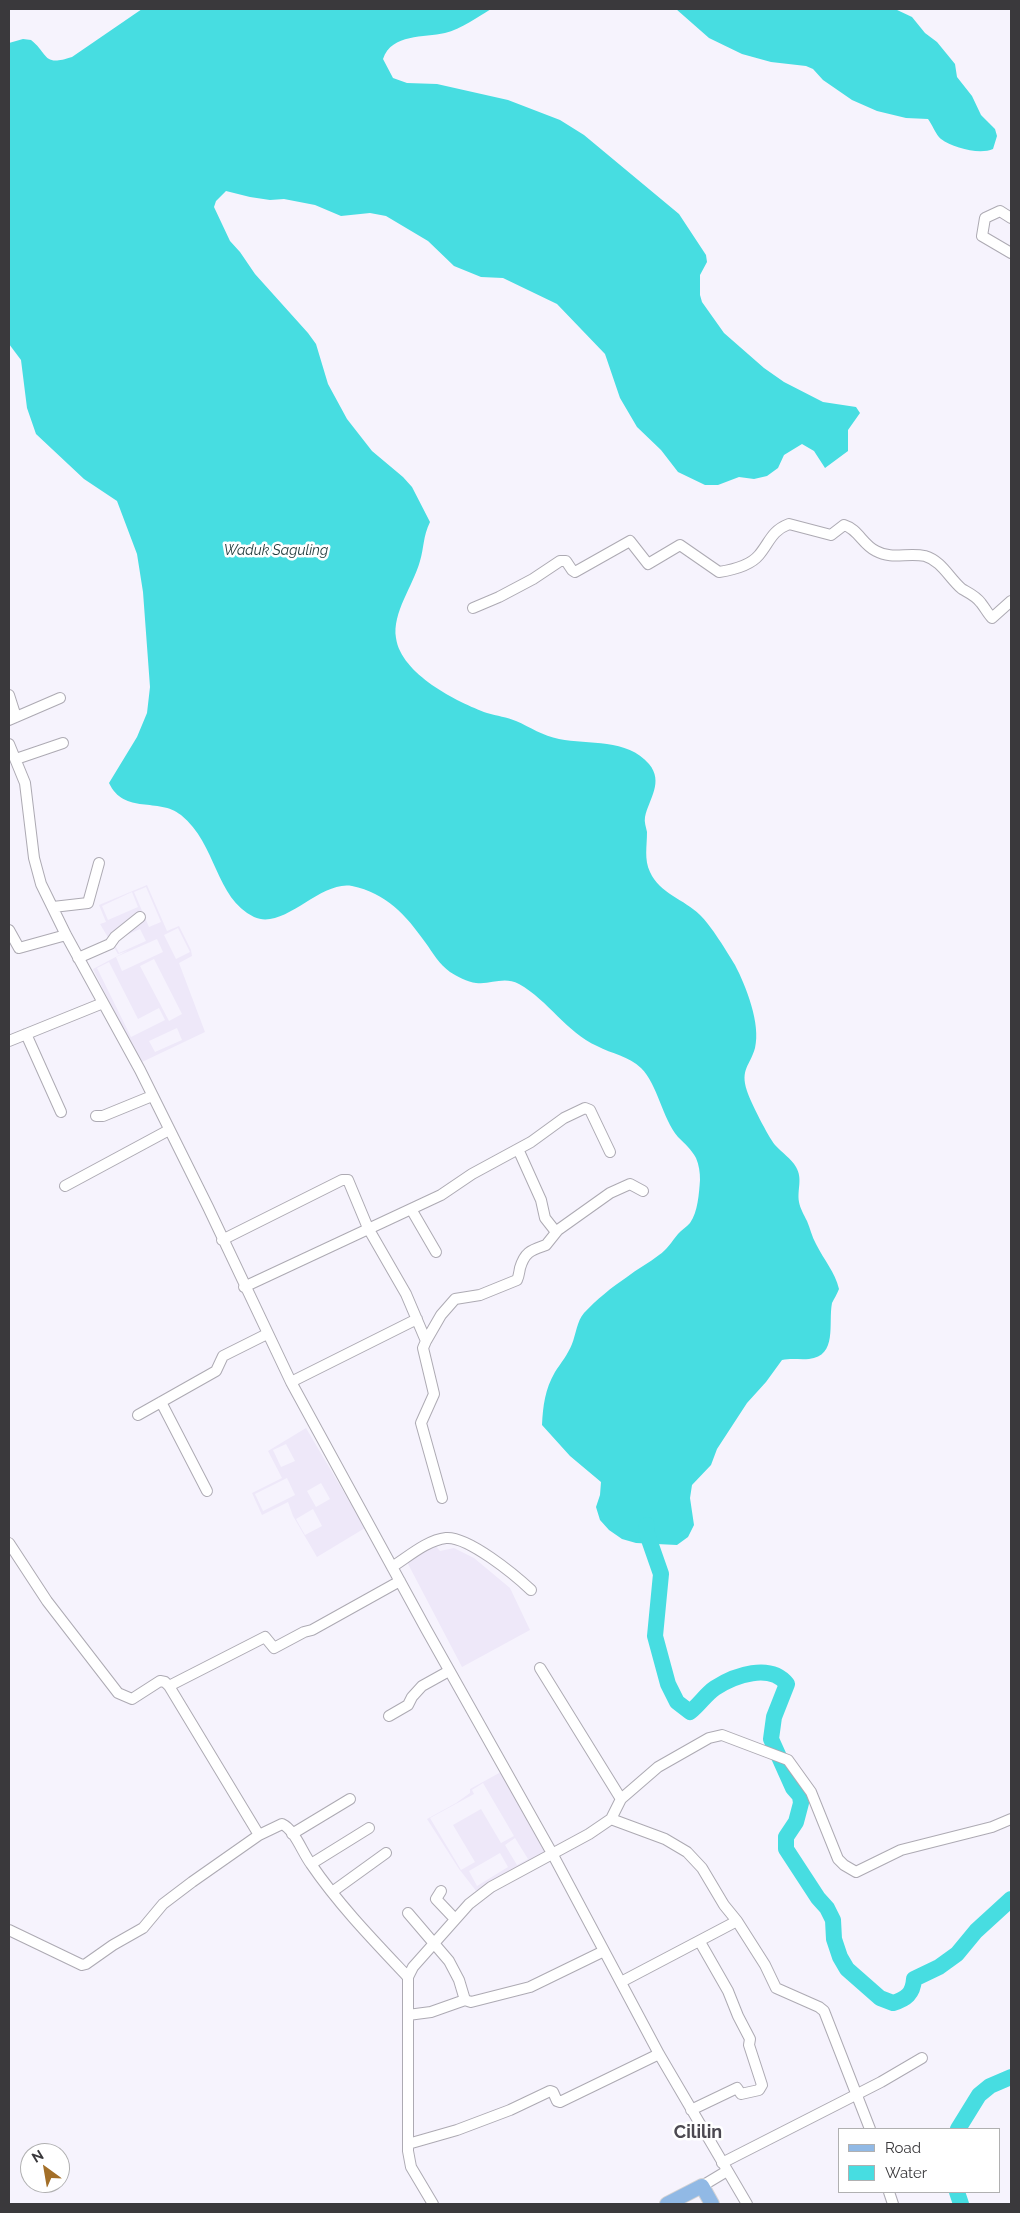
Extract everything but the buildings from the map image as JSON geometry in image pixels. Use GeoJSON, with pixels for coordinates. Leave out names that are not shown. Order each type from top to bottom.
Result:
{"type":"FeatureCollection","features":[{"type":"Feature","properties":{"kind":"main road"},"geometry":{"type":"LineString","coordinates":[[668,2204],[702,2186],[712,2204]]}},
{"type":"Feature","properties":{"kind":"street"},"geometry":{"type":"LineString","coordinates":[[1011,218],[1000,211],[985,218],[982,236],[1011,252]]}},
{"type":"Feature","properties":{"kind":"street"},"geometry":{"type":"LineString","coordinates":[[473,608],[533,579],[560,561],[566,561],[575,572],[630,540],[648,564],[680,545],[719,572],[736,568],[750,563],[759,556],[769,537],[789,524],[831,535],[844,524],[851,527],[866,544],[883,554],[891,557],[902,554],[926,556],[946,570],[954,582],[980,601],[991,618],[994,618],[1011,601]]}},
{"type":"Feature","properties":{"kind":"street"},"geometry":{"type":"LineString","coordinates":[[9,695],[13,718],[60,698]]}},
{"type":"Feature","properties":{"kind":"street"},"geometry":{"type":"LineString","coordinates":[[16,759],[63,743]]}},
{"type":"Feature","properties":{"kind":"street"},"geometry":{"type":"LineString","coordinates":[[9,744],[16,759],[28,797],[36,870],[66,935],[208,1206],[244,1287],[291,1382],[449,1671],[553,1855],[659,2054],[747,2204]]}},
{"type":"Feature","properties":{"kind":"street"},"geometry":{"type":"LineString","coordinates":[[53,907],[88,903],[99,863]]}},
{"type":"Feature","properties":{"kind":"street"},"geometry":{"type":"LineString","coordinates":[[78,958],[110,944],[115,937],[140,917]]}},
{"type":"Feature","properties":{"kind":"street"},"geometry":{"type":"LineString","coordinates":[[9,930],[19,948],[66,935]]}},
{"type":"Feature","properties":{"kind":"street"},"geometry":{"type":"LineString","coordinates":[[9,1041],[103,1003]]}},
{"type":"Feature","properties":{"kind":"street"},"geometry":{"type":"LineString","coordinates":[[26,1034],[61,1112]]}},
{"type":"Feature","properties":{"kind":"street"},"geometry":{"type":"LineString","coordinates":[[96,1116],[103,1116],[152,1096]]}},
{"type":"Feature","properties":{"kind":"street"},"geometry":{"type":"LineString","coordinates":[[244,1287],[441,1194],[472,1174],[518,1149],[564,1118],[587,1108],[590,1110],[610,1152]]}},
{"type":"Feature","properties":{"kind":"street"},"geometry":{"type":"LineString","coordinates":[[64,1186],[169,1130]]}},
{"type":"Feature","properties":{"kind":"street"},"geometry":{"type":"LineString","coordinates":[[518,1149],[541,1200],[545,1218],[556,1232]]}},
{"type":"Feature","properties":{"kind":"street"},"geometry":{"type":"LineString","coordinates":[[222,1240],[346,1179],[368,1228],[417,1319],[426,1341]]}},
{"type":"Feature","properties":{"kind":"street"},"geometry":{"type":"LineString","coordinates":[[442,1498],[420,1423],[434,1394],[423,1348],[440,1315],[455,1299],[480,1295],[517,1280],[528,1252],[546,1245],[556,1232],[610,1193],[627,1185],[634,1184],[643,1191]]}},
{"type":"Feature","properties":{"kind":"street"},"geometry":{"type":"LineString","coordinates":[[411,1209],[436,1252]]}},
{"type":"Feature","properties":{"kind":"street"},"geometry":{"type":"LineString","coordinates":[[291,1382],[417,1319]]}},
{"type":"Feature","properties":{"kind":"street"},"geometry":{"type":"LineString","coordinates":[[138,1415],[216,1371],[223,1356],[267,1334]]}},
{"type":"Feature","properties":{"kind":"street"},"geometry":{"type":"LineString","coordinates":[[161,1402],[206,1491]]}},
{"type":"Feature","properties":{"kind":"street"},"geometry":{"type":"LineString","coordinates":[[392,1567],[432,1542],[449,1538],[463,1543],[492,1559],[531,1590]]}},
{"type":"Feature","properties":{"kind":"street"},"geometry":{"type":"LineString","coordinates":[[9,1543],[47,1601],[118,1693],[129,1698],[135,1698],[160,1681],[165,1682],[169,1686],[259,1835]]}},
{"type":"Feature","properties":{"kind":"street"},"geometry":{"type":"LineString","coordinates":[[169,1686],[265,1637],[274,1648],[304,1632],[312,1630],[400,1581]]}},
{"type":"Feature","properties":{"kind":"street"},"geometry":{"type":"LineString","coordinates":[[540,1668],[620,1799]]}},
{"type":"Feature","properties":{"kind":"street"},"geometry":{"type":"LineString","coordinates":[[389,1716],[408,1706],[412,1697],[422,1686],[449,1671]]}},
{"type":"Feature","properties":{"kind":"street"},"geometry":{"type":"LineString","coordinates":[[433,2204],[411,2167],[408,2144],[408,1978],[421,1955],[469,1904],[491,1887],[553,1855],[611,1819],[620,1799],[658,1767],[709,1738],[722,1735],[788,1760],[811,1792],[833,1851],[844,1865],[856,1872],[901,1850],[992,1827],[1011,1820]]}},
{"type":"Feature","properties":{"kind":"street"},"geometry":{"type":"LineString","coordinates":[[292,1834],[350,1799]]}},
{"type":"Feature","properties":{"kind":"street"},"geometry":{"type":"LineString","coordinates":[[611,1819],[665,1839],[687,1852],[702,1868],[724,1905],[737,1921],[776,1988],[824,2011],[870,2128]]}},
{"type":"Feature","properties":{"kind":"street"},"geometry":{"type":"LineString","coordinates":[[9,1930],[84,1965],[112,1944],[143,1928],[163,1904],[259,1835],[279,1824],[286,1826],[310,1864],[332,1892],[364,1931],[408,1978]]}},
{"type":"Feature","properties":{"kind":"street"},"geometry":{"type":"LineString","coordinates":[[310,1864],[369,1828]]}},
{"type":"Feature","properties":{"kind":"street"},"geometry":{"type":"LineString","coordinates":[[332,1892],[386,1853]]}},
{"type":"Feature","properties":{"kind":"street"},"geometry":{"type":"LineString","coordinates":[[441,1891],[436,1899],[455,1919]]}},
{"type":"Feature","properties":{"kind":"street"},"geometry":{"type":"LineString","coordinates":[[408,1913],[434,1942],[455,1970],[465,2000]]}},
{"type":"Feature","properties":{"kind":"street"},"geometry":{"type":"LineString","coordinates":[[621,1982],[737,1921]]}},
{"type":"Feature","properties":{"kind":"street"},"geometry":{"type":"LineString","coordinates":[[691,2110],[737,2088],[741,2094],[759,2090],[762,2085],[748,2045],[750,2039],[728,1991],[700,1942]]}},
{"type":"Feature","properties":{"kind":"street"},"geometry":{"type":"LineString","coordinates":[[408,2015],[431,2012],[465,2000],[471,2002],[530,1987],[604,1951]]}},
{"type":"Feature","properties":{"kind":"street"},"geometry":{"type":"LineString","coordinates":[[408,2144],[457,2130],[510,2110],[550,2091],[553,2092],[557,2101],[560,2102],[659,2054]]}},
{"type":"Feature","properties":{"kind":"street"},"geometry":{"type":"LineString","coordinates":[[702,2186],[725,2167],[922,2058]]}},
{"type":"Feature","properties":{"kind":"shaded area"},"geometry":{"type":"Polygon","coordinates":[[[147,885],[167,931],[179,926],[191,950],[192,956],[179,963],[205,1032],[140,1063],[93,969],[127,951],[118,954],[100,924],[106,922],[99,905],[147,885]],[[146,887],[134,892],[149,927],[161,922],[146,887]],[[132,892],[102,906],[108,920],[138,907],[132,892]],[[178,928],[164,935],[176,959],[190,952],[178,928]],[[140,929],[113,941],[119,953],[146,941],[140,929]],[[157,939],[116,957],[122,971],[163,952],[157,939]],[[154,959],[140,966],[169,1021],[182,1014],[154,959]],[[109,962],[97,968],[131,1037],[165,1020],[159,1008],[138,1019],[109,962]],[[177,1028],[149,1041],[155,1052],[182,1040],[177,1028]]]}},
{"type":"Feature","properties":{"kind":"shaded area"},"geometry":{"type":"Polygon","coordinates":[[[306,1428],[365,1528],[317,1557],[293,1516],[288,1502],[262,1515],[252,1493],[282,1478],[268,1451],[306,1428]],[[286,1444],[273,1450],[281,1467],[295,1461],[286,1444]],[[287,1478],[255,1494],[263,1511],[295,1495],[287,1478]],[[321,1483],[307,1491],[316,1507],[330,1499],[321,1483]],[[313,1509],[296,1519],[305,1535],[322,1526],[313,1509]]]}},
{"type":"Feature","properties":{"kind":"shaded area"},"geometry":{"type":"Polygon","coordinates":[[[435,1545],[440,1551],[454,1548],[474,1558],[510,1588],[530,1630],[462,1667],[407,1562],[435,1545]]]}},
{"type":"Feature","properties":{"kind":"shaded area"},"geometry":{"type":"Polygon","coordinates":[[[501,1772],[547,1855],[477,1892],[459,1869],[427,1819],[456,1803],[470,1793],[470,1789],[501,1772]],[[483,1783],[472,1790],[474,1794],[430,1818],[461,1870],[475,1862],[453,1825],[481,1809],[501,1843],[514,1836],[483,1783]],[[515,1838],[505,1845],[517,1865],[528,1859],[515,1838]],[[500,1853],[469,1871],[477,1886],[508,1867],[500,1853]]]}},
{"type":"Feature","properties":{"kind":"water","name":"Waduk Saguling"},"geometry":{"type":"Polygon","coordinates":[[[142,9],[491,9],[457,29],[445,33],[410,38],[394,45],[387,51],[383,59],[393,78],[407,83],[437,84],[508,100],[560,120],[584,135],[679,214],[706,255],[707,262],[700,275],[700,295],[702,302],[724,333],[764,368],[784,382],[823,402],[856,407],[860,413],[848,430],[848,451],[825,468],[814,451],[802,444],[784,455],[778,468],[767,476],[754,479],[739,477],[718,485],[705,485],[678,472],[661,450],[637,427],[620,398],[605,354],[557,304],[503,278],[481,277],[454,266],[428,241],[386,216],[370,213],[341,216],[315,205],[284,199],[270,200],[250,197],[226,191],[216,201],[214,207],[230,241],[255,274],[316,344],[328,384],[347,419],[372,451],[412,487],[430,522],[417,570],[397,619],[396,638],[400,651],[408,663],[432,685],[475,708],[513,720],[553,738],[619,746],[640,756],[649,764],[655,777],[654,791],[645,819],[647,832],[646,858],[650,872],[660,886],[694,909],[709,925],[735,965],[748,994],[756,1028],[756,1038],[755,1048],[745,1072],[747,1091],[772,1141],[792,1161],[798,1171],[800,1207],[839,1289],[832,1303],[830,1337],[824,1352],[818,1357],[809,1359],[782,1360],[747,1403],[717,1449],[711,1465],[692,1485],[690,1498],[694,1525],[688,1537],[677,1545],[636,1543],[622,1539],[609,1530],[600,1520],[596,1507],[600,1495],[601,1482],[570,1456],[542,1425],[544,1404],[549,1385],[570,1348],[584,1313],[610,1289],[664,1251],[690,1223],[695,1213],[700,1180],[696,1158],[678,1137],[668,1121],[647,1075],[631,1061],[603,1049],[576,1033],[530,991],[519,984],[508,981],[476,983],[462,979],[450,972],[439,962],[403,914],[385,900],[364,889],[340,886],[327,890],[290,912],[277,917],[266,919],[254,917],[241,908],[231,897],[202,841],[193,827],[181,815],[163,807],[123,799],[115,793],[109,783],[137,737],[147,713],[150,687],[143,592],[137,554],[117,501],[84,479],[36,434],[27,408],[21,360],[9,344],[9,43],[23,39],[31,40],[47,58],[55,61],[62,60],[72,57],[142,9]]]}},
{"type":"Feature","properties":{"kind":"water"},"geometry":{"type":"Polygon","coordinates":[[[676,9],[895,9],[912,17],[925,33],[937,42],[955,64],[957,77],[972,96],[981,115],[995,129],[997,136],[993,149],[974,151],[952,145],[939,137],[928,119],[906,118],[877,111],[852,100],[823,80],[813,69],[806,66],[771,62],[742,54],[709,38],[676,9]]]}},
{"type":"Feature","properties":{"kind":"waterway"},"geometry":{"type":"LineString","coordinates":[[647,1525],[646,1531],[661,1574],[655,1636],[668,1684],[677,1702],[690,1712],[715,1688],[732,1679],[752,1673],[771,1674],[787,1684],[774,1717],[771,1739],[793,1788],[800,1796],[801,1803],[796,1822],[786,1837],[786,1849],[818,1898],[827,1908],[833,1920],[834,1939],[840,1957],[847,1969],[880,1998],[893,2003],[898,2001],[908,1995],[912,1989],[914,1979],[939,1967],[957,1954],[976,1931],[1011,1899]]}},
{"type":"Feature","properties":{"kind":"waterway"},"geometry":{"type":"LineString","coordinates":[[959,2128],[979,2095],[990,2086],[1011,2077]]}},
{"type":"Feature","properties":{"kind":"waterway"},"geometry":{"type":"LineString","coordinates":[[957,2193],[961,2204]]}},
{"type":"Feature","properties":{"kind":"district","name":"Cililin"},"geometry":{"type":"Point","coordinates":[698,2133]}}]}
